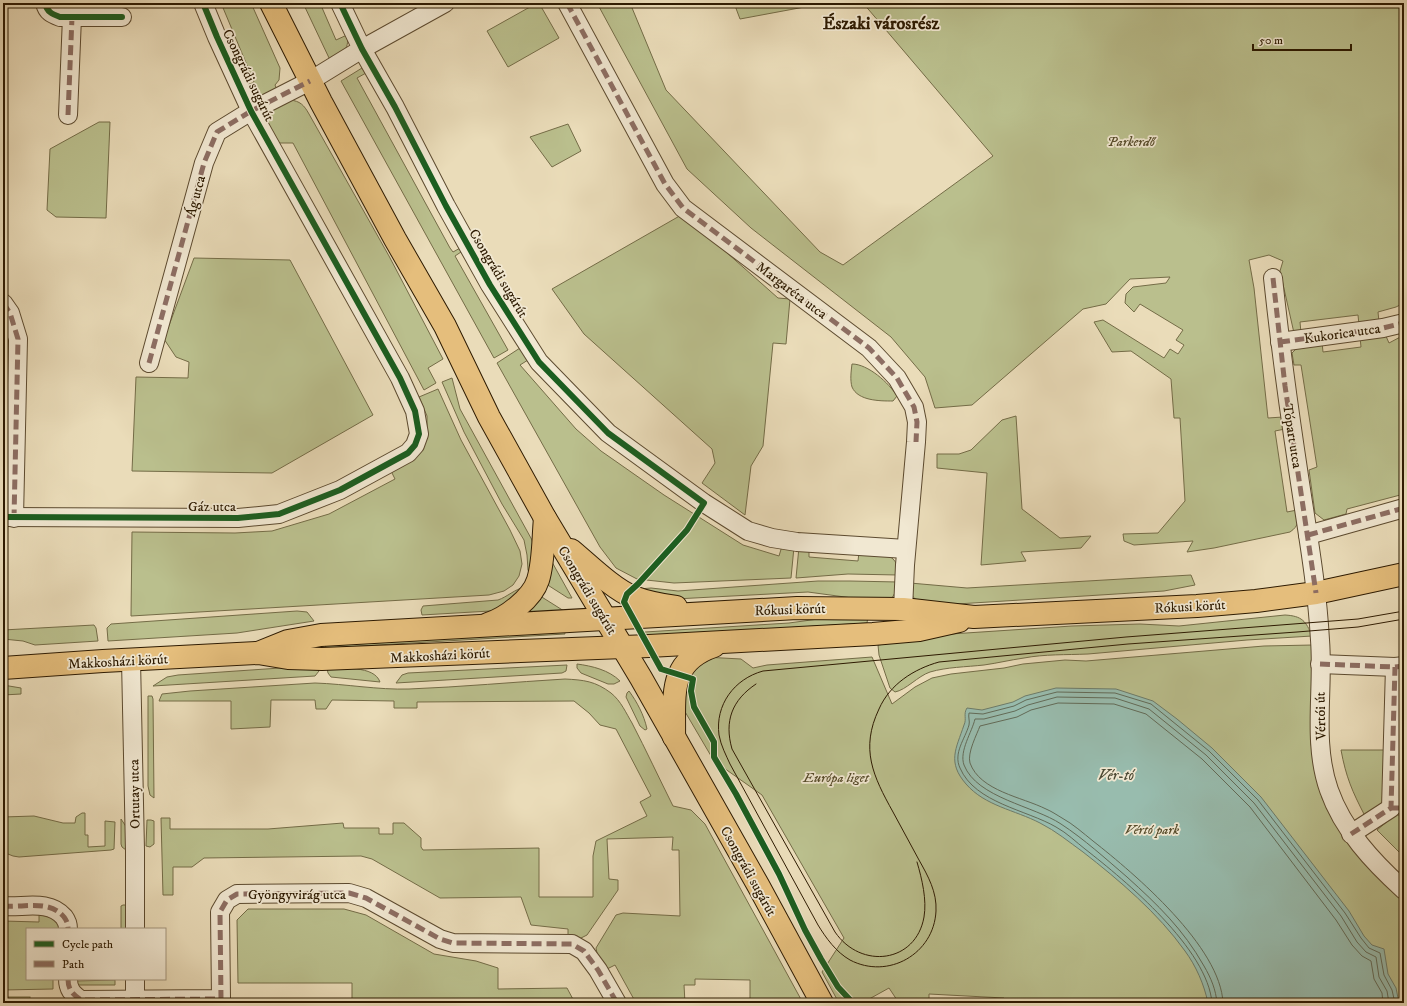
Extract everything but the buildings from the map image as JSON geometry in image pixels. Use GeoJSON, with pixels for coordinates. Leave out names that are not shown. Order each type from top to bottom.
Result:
{"type":"FeatureCollection","features":[{"type":"Feature","properties":{"kind":"main road","name":"Csongrádi sugárút"},"geometry":{"type":"LineString","coordinates":[[271,3],[310,81],[395,239],[445,326],[489,417],[545,518],[641,678],[758,884],[822,1003]]}},
{"type":"Feature","properties":{"kind":"main road"},"geometry":{"type":"LineString","coordinates":[[481,626],[510,612],[527,597],[536,585],[541,566],[545,518]]}},
{"type":"Feature","properties":{"kind":"main road"},"geometry":{"type":"LineString","coordinates":[[557,538],[603,578],[634,598],[658,604],[713,613]]}},
{"type":"Feature","properties":{"kind":"main road","name":"Rókusi körút"},"geometry":{"type":"LineString","coordinates":[[605,619],[797,608],[903,608],[974,617],[1227,604],[1316,593],[1404,574]]}},
{"type":"Feature","properties":{"kind":"main road"},"geometry":{"type":"LineString","coordinates":[[903,608],[906,618],[911,625],[919,630]]}},
{"type":"Feature","properties":{"kind":"main road"},"geometry":{"type":"LineString","coordinates":[[880,634],[891,629],[899,620],[903,608]]}},
{"type":"Feature","properties":{"kind":"main road","name":"Rókusi körút"},"geometry":{"type":"LineString","coordinates":[[622,648],[880,634],[919,630],[974,617]]}},
{"type":"Feature","properties":{"kind":"main road","name":"Makkosházi körút"},"geometry":{"type":"LineString","coordinates":[[258,653],[288,641],[321,635],[605,619]]}},
{"type":"Feature","properties":{"kind":"main road"},"geometry":{"type":"LineString","coordinates":[[674,738],[675,690],[679,674],[689,659],[696,654],[724,642]]}},
{"type":"Feature","properties":{"kind":"main road","name":"Makkosházi körút"},"geometry":{"type":"LineString","coordinates":[[3,668],[258,653],[288,658],[322,659],[622,648]]}},
{"type":"Feature","properties":{"kind":"street"},"geometry":{"type":"LineString","coordinates":[[45,3],[46,8],[51,14],[60,17],[122,17]]}},
{"type":"Feature","properties":{"kind":"street","name":"Csongrádi sugárút"},"geometry":{"type":"LineString","coordinates":[[203,3],[251,111],[400,378],[416,411],[419,434],[415,445],[408,453]]}},
{"type":"Feature","properties":{"kind":"street","name":"Csongrádi sugárút"},"geometry":{"type":"LineString","coordinates":[[340,3],[362,49],[490,285],[539,362],[608,434],[704,503],[748,531],[772,538],[797,542],[906,549]]}},
{"type":"Feature","properties":{"kind":"street","name":"Ág utca"},"geometry":{"type":"LineString","coordinates":[[149,363],[204,163],[217,132],[251,111],[310,81],[362,49],[445,3]]}},
{"type":"Feature","properties":{"kind":"street","name":"Margaréta utca"},"geometry":{"type":"LineString","coordinates":[[567,3],[665,184],[683,208],[869,348],[897,378],[914,407],[917,422],[906,549],[903,608]]}},
{"type":"Feature","properties":{"kind":"street"},"geometry":{"type":"LineString","coordinates":[[68,115],[72,16]]}},
{"type":"Feature","properties":{"kind":"street","name":"Tópart utca"},"geometry":{"type":"LineString","coordinates":[[1273,278],[1286,386],[1316,593]]}},
{"type":"Feature","properties":{"kind":"street"},"geometry":{"type":"LineString","coordinates":[[3,303],[10,313],[18,339],[8,518]]}},
{"type":"Feature","properties":{"kind":"street","name":"Kukorica utca"},"geometry":{"type":"LineString","coordinates":[[1280,342],[1383,328],[1404,323]]}},
{"type":"Feature","properties":{"kind":"street","name":"Gáz utca"},"geometry":{"type":"LineString","coordinates":[[8,518],[238,518],[279,514],[340,490],[408,453]]}},
{"type":"Feature","properties":{"kind":"street"},"geometry":{"type":"LineString","coordinates":[[1308,535],[1404,508]]}},
{"type":"Feature","properties":{"kind":"street","name":"Vértói út"},"geometry":{"type":"LineString","coordinates":[[1316,593],[1320,640],[1319,736],[1329,790],[1340,815],[1351,834],[1389,877],[1404,890]]}},
{"type":"Feature","properties":{"kind":"street","name":"Ortutay utca"},"geometry":{"type":"LineString","coordinates":[[131,660],[135,844],[135,928]]}},
{"type":"Feature","properties":{"kind":"street"},"geometry":{"type":"LineString","coordinates":[[1320,664],[1399,667],[1397,808],[1351,834]]}},
{"type":"Feature","properties":{"kind":"street","name":"Gyöngyvirág utca"},"geometry":{"type":"LineString","coordinates":[[68,980],[68,987],[80,1000],[220,1001],[220,912],[227,900],[237,894],[349,893],[366,898],[440,939],[453,943],[572,944],[584,951],[598,970],[617,1003]]}},
{"type":"Feature","properties":{"kind":"street"},"geometry":{"type":"LineString","coordinates":[[3,906],[53,908],[60,912],[66,920],[68,928]]}},
{"type":"Feature","properties":{"kind":"street"},"geometry":{"type":"LineString","coordinates":[[134,1001],[135,980]]}},
{"type":"Feature","properties":{"kind":"green space"},"geometry":{"type":"Polygon","coordinates":[[[221,3],[251,3],[280,68],[279,80],[275,85],[277,90],[262,96],[251,95],[246,86],[254,82],[221,3]]]}},
{"type":"Feature","properties":{"kind":"green space"},"geometry":{"type":"Polygon","coordinates":[[[303,3],[320,3],[336,40],[347,35],[348,40],[344,51],[330,60],[303,3]]]}},
{"type":"Feature","properties":{"kind":"green space"},"geometry":{"type":"Polygon","coordinates":[[[539,3],[559,38],[508,67],[487,31],[539,3]]]}},
{"type":"Feature","properties":{"kind":"green space","name":"Parkerdő"},"geometry":{"type":"Polygon","coordinates":[[[597,3],[630,3],[666,90],[820,252],[843,265],[993,156],[863,3],[1404,3],[1404,303],[1378,312],[1379,322],[1359,325],[1358,315],[1300,322],[1301,333],[1294,333],[1280,271],[1283,261],[1269,255],[1249,260],[1254,288],[1268,418],[1283,417],[1285,429],[1275,431],[1287,512],[1297,510],[1297,525],[1290,532],[1214,548],[1187,552],[1193,541],[1134,545],[1124,541],[1123,534],[1158,533],[1185,501],[1180,418],[1174,418],[1171,379],[1131,351],[1112,352],[1094,322],[1103,320],[1164,358],[1170,349],[1178,354],[1184,345],[1176,340],[1183,330],[1140,304],[1134,312],[1125,303],[1126,294],[1133,287],[1166,283],[1170,277],[1130,279],[1106,304],[1083,309],[972,405],[935,408],[925,377],[891,337],[751,228],[687,169],[597,3]]]}},
{"type":"Feature","properties":{"kind":"green space"},"geometry":{"type":"Polygon","coordinates":[[[734,3],[826,3],[740,19],[734,3]]]}},
{"type":"Feature","properties":{"kind":"green space"},"geometry":{"type":"Polygon","coordinates":[[[362,68],[366,73],[357,78],[450,248],[453,252],[462,247],[464,250],[455,256],[508,350],[494,358],[341,81],[362,68]]]}},
{"type":"Feature","properties":{"kind":"green space"},"geometry":{"type":"Polygon","coordinates":[[[290,100],[299,102],[307,111],[389,256],[443,359],[428,368],[436,383],[424,390],[293,143],[277,143],[269,130],[267,119],[270,108],[290,100]]]}},
{"type":"Feature","properties":{"kind":"green space"},"geometry":{"type":"Polygon","coordinates":[[[99,122],[110,122],[106,218],[56,217],[47,210],[50,149],[99,122]]]}},
{"type":"Feature","properties":{"kind":"green space"},"geometry":{"type":"Polygon","coordinates":[[[568,124],[581,151],[552,167],[530,137],[568,124]]]}},
{"type":"Feature","properties":{"kind":"green space"},"geometry":{"type":"Polygon","coordinates":[[[683,214],[778,298],[790,299],[786,344],[773,343],[763,446],[751,466],[745,515],[702,483],[715,463],[712,449],[584,334],[552,289],[683,214]]]}},
{"type":"Feature","properties":{"kind":"green space"},"geometry":{"type":"Polygon","coordinates":[[[194,258],[290,260],[373,415],[272,473],[132,471],[136,377],[188,378],[189,362],[176,357],[164,339],[194,258]]]}},
{"type":"Feature","properties":{"kind":"green space"},"geometry":{"type":"Polygon","coordinates":[[[1385,334],[1389,343],[1404,335],[1404,494],[1347,509],[1346,514],[1324,520],[1315,513],[1309,470],[1317,467],[1301,365],[1294,365],[1292,353],[1299,346],[1322,342],[1323,352],[1361,347],[1360,337],[1385,334]]]}},
{"type":"Feature","properties":{"kind":"green space"},"geometry":{"type":"Polygon","coordinates":[[[520,348],[528,360],[520,365],[576,429],[601,451],[664,495],[743,545],[779,556],[782,546],[794,547],[791,578],[674,583],[637,579],[616,568],[600,547],[497,363],[520,348]]]}},
{"type":"Feature","properties":{"kind":"green space"},"geometry":{"type":"Polygon","coordinates":[[[852,364],[865,367],[878,375],[897,396],[893,401],[864,398],[855,392],[851,382],[852,364]]]}},
{"type":"Feature","properties":{"kind":"green space"},"geometry":{"type":"Polygon","coordinates":[[[452,378],[460,409],[532,540],[535,553],[530,574],[528,570],[524,540],[502,504],[464,432],[442,382],[452,378]]]}},
{"type":"Feature","properties":{"kind":"green space"},"geometry":{"type":"Polygon","coordinates":[[[438,389],[461,440],[520,551],[522,564],[519,576],[513,585],[504,591],[489,595],[131,616],[132,532],[235,533],[272,531],[329,514],[395,479],[391,471],[427,436],[427,416],[419,397],[438,389]]]}},
{"type":"Feature","properties":{"kind":"green space"},"geometry":{"type":"Polygon","coordinates":[[[1016,416],[1022,509],[1060,538],[1091,536],[1081,548],[1021,552],[1026,561],[981,565],[987,473],[937,468],[937,454],[959,454],[971,450],[1002,420],[1016,416]]]}},
{"type":"Feature","properties":{"kind":"green space"},"geometry":{"type":"Polygon","coordinates":[[[799,547],[809,548],[809,557],[858,561],[859,552],[886,555],[895,561],[898,575],[848,574],[796,578],[799,547]]]}},
{"type":"Feature","properties":{"kind":"green space"},"geometry":{"type":"Polygon","coordinates":[[[552,562],[572,598],[568,598],[543,582],[552,562]]]}},
{"type":"Feature","properties":{"kind":"green space"},"geometry":{"type":"Polygon","coordinates":[[[1191,575],[1195,585],[1164,591],[939,605],[920,602],[911,594],[910,591],[910,583],[967,588],[1191,575]]]}},
{"type":"Feature","properties":{"kind":"green space"},"geometry":{"type":"Polygon","coordinates":[[[818,581],[898,582],[896,591],[892,598],[867,600],[808,592],[675,599],[639,589],[651,588],[678,591],[818,581]]]}},
{"type":"Feature","properties":{"kind":"green space"},"geometry":{"type":"Polygon","coordinates":[[[525,587],[499,609],[490,611],[422,615],[421,610],[423,606],[498,600],[518,589],[525,587]]]}},
{"type":"Feature","properties":{"kind":"green space"},"geometry":{"type":"Polygon","coordinates":[[[537,594],[564,611],[524,616],[537,594]]]}},
{"type":"Feature","properties":{"kind":"green space"},"geometry":{"type":"Polygon","coordinates":[[[297,611],[307,612],[314,621],[237,633],[108,641],[107,628],[111,624],[297,611]]]}},
{"type":"Feature","properties":{"kind":"green space"},"geometry":{"type":"Polygon","coordinates":[[[1285,615],[1303,620],[1312,636],[1247,640],[1088,654],[1048,655],[984,665],[950,668],[930,672],[903,689],[895,692],[890,688],[879,655],[878,645],[951,634],[1072,626],[1140,624],[1179,626],[1285,615]]]}},
{"type":"Feature","properties":{"kind":"green space"},"geometry":{"type":"Polygon","coordinates":[[[868,616],[867,623],[649,636],[645,634],[645,632],[789,623],[833,617],[868,616]]]}},
{"type":"Feature","properties":{"kind":"green space"},"geometry":{"type":"Polygon","coordinates":[[[94,625],[96,628],[98,641],[35,645],[23,641],[3,639],[3,630],[94,625]]]}},
{"type":"Feature","properties":{"kind":"green space"},"geometry":{"type":"Polygon","coordinates":[[[564,629],[565,634],[326,648],[325,643],[564,629]]]}},
{"type":"Feature","properties":{"kind":"green space","name":"Vértó park"},"geometry":{"type":"Polygon","coordinates":[[[1313,645],[1311,744],[1322,798],[1345,840],[1386,883],[1404,899],[1404,1003],[1004,1003],[1004,998],[929,994],[929,1003],[899,1003],[889,988],[862,1003],[839,1003],[822,972],[844,938],[762,795],[714,761],[684,710],[680,685],[704,657],[741,659],[753,668],[767,665],[872,657],[892,704],[915,687],[932,678],[951,674],[1065,660],[1086,661],[1264,646],[1313,645]]]}},
{"type":"Feature","properties":{"kind":"green space"},"geometry":{"type":"Polygon","coordinates":[[[577,664],[600,669],[616,677],[620,681],[614,684],[608,684],[581,673],[577,668],[577,664]]]}},
{"type":"Feature","properties":{"kind":"green space"},"geometry":{"type":"Polygon","coordinates":[[[567,665],[566,671],[562,673],[396,683],[402,675],[408,673],[567,665]]]}},
{"type":"Feature","properties":{"kind":"green space"},"geometry":{"type":"Polygon","coordinates":[[[295,667],[317,668],[319,671],[315,676],[153,686],[167,677],[178,675],[295,667]]]}},
{"type":"Feature","properties":{"kind":"green space"},"geometry":{"type":"Polygon","coordinates":[[[327,668],[365,670],[377,677],[380,682],[331,677],[327,668]]]}},
{"type":"Feature","properties":{"kind":"green space"},"geometry":{"type":"Polygon","coordinates":[[[565,679],[584,681],[600,686],[615,696],[632,723],[673,806],[691,810],[705,824],[803,1003],[750,1003],[750,980],[695,979],[695,985],[684,985],[685,1003],[636,1003],[615,965],[605,970],[598,958],[596,948],[616,915],[623,913],[680,916],[679,850],[672,850],[673,837],[607,839],[609,879],[618,880],[618,890],[587,935],[579,939],[568,938],[568,929],[531,925],[521,897],[440,898],[372,859],[361,856],[204,858],[192,867],[173,867],[173,895],[163,895],[161,818],[170,818],[170,829],[268,829],[343,823],[344,828],[379,828],[379,834],[393,834],[393,823],[404,823],[421,838],[421,847],[423,850],[539,848],[539,897],[593,897],[593,856],[596,841],[647,816],[640,802],[651,796],[616,729],[600,725],[589,713],[574,701],[417,702],[417,708],[394,708],[394,701],[332,700],[326,709],[316,709],[315,700],[271,700],[270,727],[231,729],[231,701],[159,701],[162,694],[315,683],[386,689],[409,689],[565,679]]]}},
{"type":"Feature","properties":{"kind":"green space"},"geometry":{"type":"Polygon","coordinates":[[[3,685],[21,688],[21,694],[3,695],[3,685]]]}},
{"type":"Feature","properties":{"kind":"green space"},"geometry":{"type":"Polygon","coordinates":[[[629,691],[642,714],[647,729],[645,730],[640,726],[626,697],[629,691]]]}},
{"type":"Feature","properties":{"kind":"green space"},"geometry":{"type":"Polygon","coordinates":[[[148,696],[152,696],[153,699],[154,798],[150,795],[148,786],[148,696]]]}},
{"type":"Feature","properties":{"kind":"green space"},"geometry":{"type":"Polygon","coordinates":[[[1341,750],[1388,750],[1386,801],[1365,816],[1350,784],[1341,750]]]}},
{"type":"Feature","properties":{"kind":"green space"},"geometry":{"type":"Polygon","coordinates":[[[82,813],[85,813],[85,835],[88,835],[88,847],[105,846],[105,821],[115,822],[114,849],[19,857],[3,852],[3,817],[34,816],[63,823],[75,823],[76,817],[82,813]]]}},
{"type":"Feature","properties":{"kind":"green space"},"geometry":{"type":"Polygon","coordinates":[[[1395,815],[1404,815],[1404,857],[1377,830],[1395,815]]]}},
{"type":"Feature","properties":{"kind":"green space"},"geometry":{"type":"Polygon","coordinates":[[[121,819],[127,828],[126,850],[121,844],[121,819]]]}},
{"type":"Feature","properties":{"kind":"green space"},"geometry":{"type":"Polygon","coordinates":[[[147,820],[154,821],[154,844],[150,847],[146,846],[147,820]]]}},
{"type":"Feature","properties":{"kind":"green space"},"geometry":{"type":"Polygon","coordinates":[[[126,905],[127,928],[121,928],[121,906],[126,905]]]}},
{"type":"Feature","properties":{"kind":"green space"},"geometry":{"type":"Polygon","coordinates":[[[248,909],[344,909],[366,915],[434,954],[476,961],[498,968],[498,989],[567,988],[575,1003],[352,1003],[352,983],[238,983],[237,920],[248,909]]]}},
{"type":"Feature","properties":{"kind":"green space"},"geometry":{"type":"Polygon","coordinates":[[[39,913],[52,918],[61,928],[26,928],[26,980],[53,980],[53,989],[3,990],[3,921],[39,922],[39,913]]]}},
{"type":"Feature","properties":{"kind":"green space"},"geometry":{"type":"Polygon","coordinates":[[[115,980],[115,985],[77,985],[75,981],[115,980]]]}},
{"type":"Feature","properties":{"kind":"green space"},"geometry":{"type":"Polygon","coordinates":[[[3,997],[30,997],[30,1003],[3,1003],[3,997]]]}},
{"type":"Feature","properties":{"kind":"water","name":"Vér-tó"},"geometry":{"type":"Polygon","coordinates":[[[1056,688],[1116,689],[1153,701],[1212,748],[1261,797],[1349,911],[1364,936],[1372,945],[1384,949],[1388,974],[1396,988],[1399,1003],[1208,1003],[1199,976],[1185,951],[1163,923],[1124,886],[1083,852],[1052,830],[1030,818],[991,803],[982,798],[966,784],[957,769],[955,755],[965,723],[965,712],[967,708],[982,710],[1056,688]]]}},
{"type":"Feature","properties":{"kind":"tram line"},"geometry":{"type":"LineString","coordinates":[[1404,611],[1358,619],[1126,637],[763,671],[743,680],[729,695],[720,713],[719,735],[722,747],[730,764],[818,925],[828,940],[840,953],[850,960],[865,965],[879,967],[893,965],[918,951],[927,940],[933,926],[936,911],[935,897],[929,878],[886,799],[871,762],[870,737],[873,723],[879,709],[896,685],[912,673],[939,662],[1128,644],[1358,627],[1404,619]]}},
{"type":"Feature","properties":{"kind":"tram line"},"geometry":{"type":"LineString","coordinates":[[756,684],[741,697],[732,712],[729,729],[732,749],[835,932],[846,944],[859,952],[872,956],[886,956],[899,952],[910,944],[919,932],[925,910],[924,890],[917,862]]}},
{"type":"Feature","properties":{"kind":"marked path"},"geometry":{"type":"LineString","coordinates":[[567,3],[665,184],[683,208],[869,348],[897,378],[914,407],[917,422],[916,442]]}},
{"type":"Feature","properties":{"kind":"marked path"},"geometry":{"type":"LineString","coordinates":[[68,115],[72,17]]}},
{"type":"Feature","properties":{"kind":"marked path"},"geometry":{"type":"LineString","coordinates":[[149,363],[204,163],[217,132],[251,111],[310,81]]}},
{"type":"Feature","properties":{"kind":"marked path"},"geometry":{"type":"LineString","coordinates":[[1273,278],[1285,386],[1316,593]]}},
{"type":"Feature","properties":{"kind":"marked path"},"geometry":{"type":"LineString","coordinates":[[3,303],[10,313],[18,339],[14,518]]}},
{"type":"Feature","properties":{"kind":"marked path"},"geometry":{"type":"LineString","coordinates":[[1280,342],[1383,328],[1404,323]]}},
{"type":"Feature","properties":{"kind":"marked path"},"geometry":{"type":"LineString","coordinates":[[1308,535],[1404,508]]}},
{"type":"Feature","properties":{"kind":"marked path"},"geometry":{"type":"LineString","coordinates":[[1320,664],[1395,667],[1404,666]]}},
{"type":"Feature","properties":{"kind":"marked path"},"geometry":{"type":"LineString","coordinates":[[1351,834],[1391,808],[1395,667]]}},
{"type":"Feature","properties":{"kind":"marked path"},"geometry":{"type":"LineString","coordinates":[[1391,808],[1404,808]]}},
{"type":"Feature","properties":{"kind":"marked path"},"geometry":{"type":"LineString","coordinates":[[68,980],[71,991],[81,1000],[221,999],[220,912],[227,900],[237,894],[349,893],[366,898],[440,939],[453,943],[572,944],[584,951],[598,970],[617,1003]]}},
{"type":"Feature","properties":{"kind":"marked path"},"geometry":{"type":"LineString","coordinates":[[3,906],[43,906],[51,908],[58,911],[64,917],[68,928]]}},
{"type":"Feature","properties":{"kind":"cycle path"},"geometry":{"type":"LineString","coordinates":[[45,3],[50,12],[60,17],[122,17]]}},
{"type":"Feature","properties":{"kind":"cycle path"},"geometry":{"type":"LineString","coordinates":[[3,517],[238,518],[279,514],[340,490],[408,453],[415,445],[419,434],[415,411],[400,378],[251,111],[203,3]]}},
{"type":"Feature","properties":{"kind":"cycle path"},"geometry":{"type":"LineString","coordinates":[[340,3],[362,49],[395,107],[446,206],[490,285],[539,362],[608,433],[704,503],[687,530],[627,594],[624,602],[661,669],[693,679],[691,691],[694,707],[714,742],[714,757],[736,794],[779,874],[805,930],[821,959],[838,987],[853,1003]]}},
{"type":"Feature","properties":{"kind":"district","name":"Északi városrész"},"geometry":{"type":"Point","coordinates":[881,23]}},
{"type":"Feature","properties":{"kind":"park label","name":"Európa liget"},"geometry":{"type":"Point","coordinates":[836,777]}}]}
